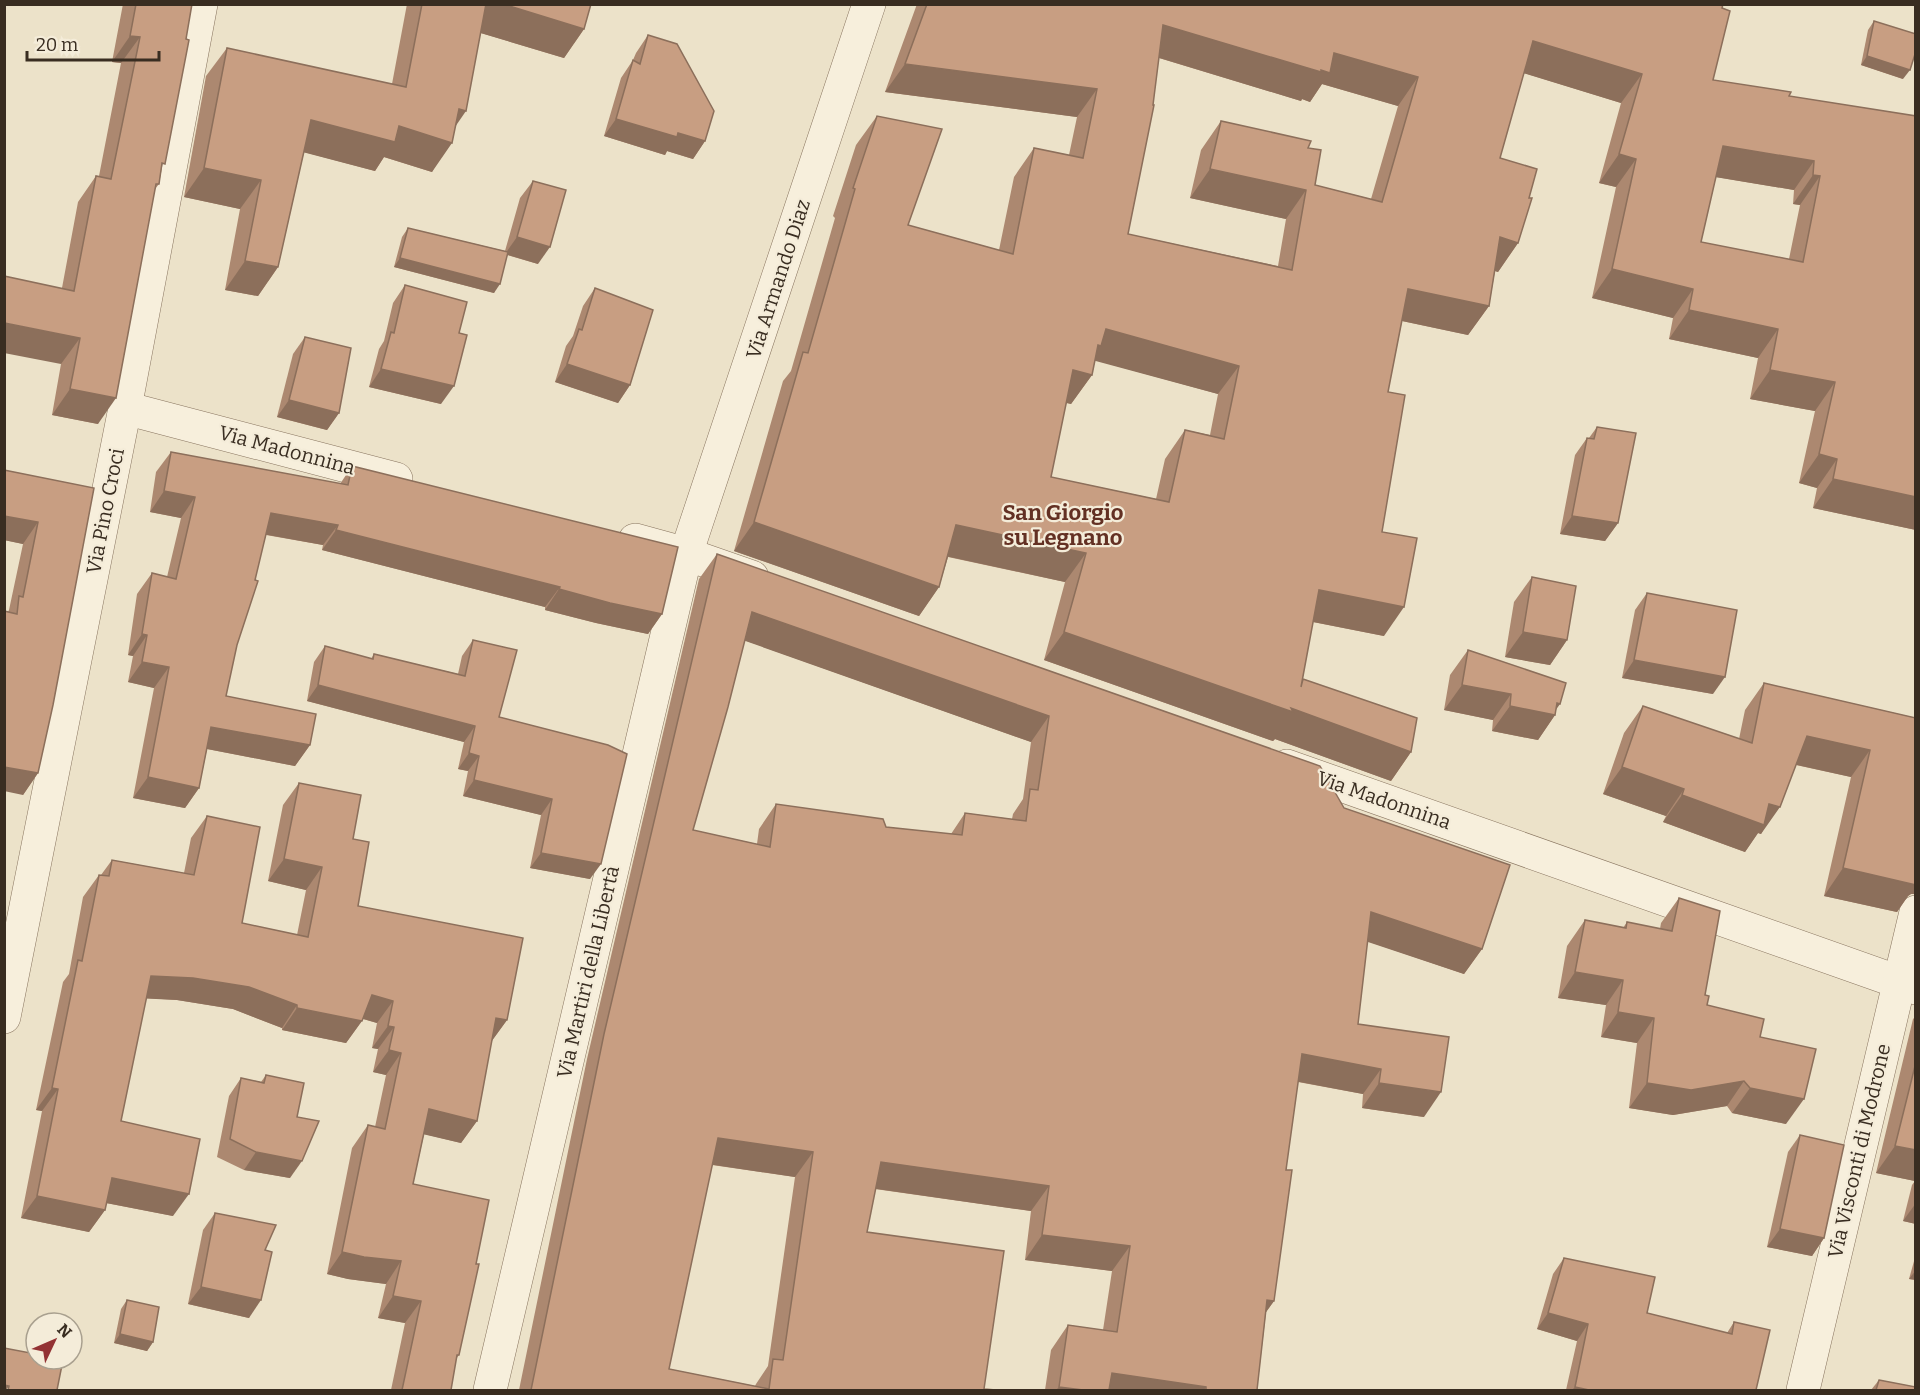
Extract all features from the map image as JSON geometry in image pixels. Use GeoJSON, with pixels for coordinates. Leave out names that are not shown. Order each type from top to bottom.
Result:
{"type":"FeatureCollection","features":[{"type":"Feature","properties":{"kind":"street","name":"Via Pino Croci"},"geometry":{"type":"LineString","coordinates":[[4,1017],[125,408],[201,4]]}},
{"type":"Feature","properties":{"kind":"street","name":"Via Armando Diaz"},"geometry":{"type":"LineString","coordinates":[[686,554],[869,4]]}},
{"type":"Feature","properties":{"kind":"street","name":"Via Madonnina"},"geometry":{"type":"LineString","coordinates":[[125,408],[423,485]]}},
{"type":"Feature","properties":{"kind":"street"},"geometry":{"type":"LineString","coordinates":[[606,533],[686,554],[776,585]]}},
{"type":"Feature","properties":{"kind":"street","name":"Via Martiri della Libertà"},"geometry":{"type":"LineString","coordinates":[[490,1390],[686,554]]}},
{"type":"Feature","properties":{"kind":"street","name":"Via Madonnina"},"geometry":{"type":"LineString","coordinates":[[1259,756],[1907,985]]}},
{"type":"Feature","properties":{"kind":"street","name":"Via Visconti di Modrone"},"geometry":{"type":"LineString","coordinates":[[1803,1390],[1907,985],[1916,912]]}},
{"type":"Feature","properties":{"kind":"building"},"geometry":{"type":"Polygon","coordinates":[[[136,4],[192,4],[186,39],[189,40],[165,164],[162,163],[159,184],[156,184],[116,398],[70,389],[80,338],[4,324],[4,276],[74,291],[96,176],[111,179],[140,37],[130,36],[136,4]]]}},
{"type":"Feature","properties":{"kind":"building"},"geometry":{"type":"Polygon","coordinates":[[[422,4],[486,4],[466,111],[459,109],[452,143],[399,126],[395,142],[311,120],[278,267],[245,261],[261,180],[204,168],[227,48],[406,87],[422,4]]]}},
{"type":"Feature","properties":{"kind":"building"},"geometry":{"type":"Polygon","coordinates":[[[503,4],[591,4],[584,29],[503,4]]]}},
{"type":"Feature","properties":{"kind":"building"},"geometry":{"type":"Polygon","coordinates":[[[927,4],[1723,4],[1722,8],[1730,11],[1713,80],[1791,92],[1789,96],[1916,116],[1916,497],[1833,479],[1837,459],[1819,454],[1835,382],[1770,370],[1778,329],[1689,310],[1693,289],[1612,269],[1636,159],[1619,154],[1642,74],[1533,41],[1500,158],[1537,169],[1529,198],[1532,198],[1518,243],[1500,237],[1489,306],[1408,289],[1388,392],[1405,395],[1382,532],[1417,538],[1404,607],[1319,590],[1301,687],[1303,679],[1417,718],[1411,752],[1291,708],[1293,712],[1064,632],[1086,553],[956,525],[939,587],[754,522],[803,352],[808,353],[855,189],[853,188],[877,116],[942,129],[908,225],[1013,254],[1034,148],[1083,158],[1097,89],[905,64],[927,4]],[[1163,25],[1154,105],[1128,234],[1292,270],[1306,190],[1210,169],[1221,121],[1311,141],[1308,148],[1321,150],[1315,185],[1382,202],[1418,77],[1334,53],[1330,73],[1321,70],[1321,72],[1163,25]],[[1723,146],[1701,242],[1803,262],[1820,176],[1813,175],[1814,161],[1723,146]],[[1106,329],[1101,346],[1098,345],[1092,375],[1073,370],[1051,477],[1169,502],[1185,430],[1224,439],[1239,366],[1106,329]]]}},
{"type":"Feature","properties":{"kind":"building"},"geometry":{"type":"Polygon","coordinates":[[[1874,21],[1916,34],[1916,51],[1910,70],[1867,56],[1874,21]]]}},
{"type":"Feature","properties":{"kind":"building"},"geometry":{"type":"Polygon","coordinates":[[[648,35],[677,44],[714,111],[705,141],[678,133],[677,137],[616,119],[633,60],[640,64],[648,35]]]}},
{"type":"Feature","properties":{"kind":"building"},"geometry":{"type":"Polygon","coordinates":[[[533,181],[566,190],[550,247],[517,237],[533,181]]]}},
{"type":"Feature","properties":{"kind":"building"},"geometry":{"type":"Polygon","coordinates":[[[408,228],[508,252],[500,284],[400,258],[408,228]]]}},
{"type":"Feature","properties":{"kind":"building"},"geometry":{"type":"Polygon","coordinates":[[[405,285],[467,302],[459,333],[467,335],[454,386],[381,369],[391,332],[394,333],[405,285]]]}},
{"type":"Feature","properties":{"kind":"building"},"geometry":{"type":"Polygon","coordinates":[[[595,288],[653,310],[630,385],[567,364],[579,329],[582,330],[595,288]]]}},
{"type":"Feature","properties":{"kind":"building"},"geometry":{"type":"Polygon","coordinates":[[[305,337],[351,348],[339,413],[289,400],[305,337]]]}},
{"type":"Feature","properties":{"kind":"building"},"geometry":{"type":"Polygon","coordinates":[[[1597,427],[1636,433],[1618,523],[1572,516],[1587,438],[1594,439],[1597,427]]]}},
{"type":"Feature","properties":{"kind":"building"},"geometry":{"type":"Polygon","coordinates":[[[171,452],[348,485],[352,466],[678,547],[662,614],[610,603],[559,589],[560,587],[336,530],[338,525],[271,513],[255,580],[258,581],[237,645],[226,696],[316,714],[310,745],[211,727],[199,788],[148,777],[169,667],[142,662],[147,635],[142,634],[152,573],[176,579],[195,497],[164,491],[171,452]]]}},
{"type":"Feature","properties":{"kind":"building"},"geometry":{"type":"Polygon","coordinates":[[[4,470],[94,488],[38,773],[4,767],[4,611],[17,614],[19,596],[23,597],[38,522],[4,516],[4,470]]]}},
{"type":"Feature","properties":{"kind":"building"},"geometry":{"type":"Polygon","coordinates":[[[717,554],[1320,766],[1344,808],[1510,865],[1482,949],[1371,912],[1358,1024],[1449,1037],[1441,1092],[1379,1083],[1381,1069],[1302,1054],[1286,1170],[1292,1170],[1274,1301],[1267,1300],[1257,1390],[1206,1390],[1206,1387],[1112,1373],[1109,1390],[1059,1387],[1068,1325],[1117,1332],[1130,1246],[1042,1235],[1049,1186],[881,1162],[867,1232],[1004,1251],[984,1389],[996,1390],[531,1390],[604,1034],[717,554]],[[752,612],[693,830],[770,847],[776,804],[883,819],[886,827],[962,835],[965,813],[1026,821],[1030,789],[1038,790],[1049,716],[752,612]],[[718,1138],[669,1369],[769,1389],[773,1359],[783,1360],[813,1152],[718,1138]]]}},
{"type":"Feature","properties":{"kind":"building"},"geometry":{"type":"Polygon","coordinates":[[[1532,577],[1576,586],[1567,640],[1523,632],[1532,577]]]}},
{"type":"Feature","properties":{"kind":"building"},"geometry":{"type":"Polygon","coordinates":[[[1647,593],[1737,610],[1725,677],[1634,660],[1647,593]]]}},
{"type":"Feature","properties":{"kind":"building"},"geometry":{"type":"Polygon","coordinates":[[[473,640],[517,650],[499,717],[608,745],[627,754],[601,864],[541,853],[552,799],[474,780],[479,756],[469,753],[475,726],[318,685],[325,646],[373,659],[374,654],[465,676],[473,640]]]}},
{"type":"Feature","properties":{"kind":"building"},"geometry":{"type":"Polygon","coordinates":[[[1468,650],[1566,683],[1560,704],[1557,703],[1555,715],[1510,706],[1511,694],[1462,685],[1468,650]]]}},
{"type":"Feature","properties":{"kind":"building"},"geometry":{"type":"Polygon","coordinates":[[[1764,683],[1916,718],[1916,885],[1843,868],[1870,750],[1807,736],[1780,807],[1769,804],[1764,825],[1682,795],[1684,789],[1622,767],[1643,706],[1752,743],[1764,683]]]}},
{"type":"Feature","properties":{"kind":"building"},"geometry":{"type":"Polygon","coordinates":[[[299,783],[361,795],[353,839],[369,842],[358,906],[523,938],[507,1020],[496,1018],[477,1121],[429,1109],[413,1184],[489,1200],[476,1264],[479,1264],[451,1390],[402,1390],[421,1301],[393,1296],[401,1261],[342,1252],[368,1125],[385,1129],[401,1053],[389,1050],[394,1027],[388,1026],[393,1001],[372,995],[362,1021],[297,1008],[297,1005],[249,987],[193,978],[151,976],[121,1121],[200,1139],[189,1194],[112,1178],[105,1210],[37,1196],[58,1089],[52,1088],[78,960],[82,961],[99,875],[109,876],[112,860],[194,875],[207,816],[260,827],[242,923],[308,937],[322,867],[284,859],[299,783]]]}},
{"type":"Feature","properties":{"kind":"building"},"geometry":{"type":"Polygon","coordinates":[[[1679,898],[1720,911],[1705,995],[1709,996],[1707,1005],[1764,1019],[1760,1037],[1816,1049],[1804,1099],[1750,1088],[1744,1081],[1691,1090],[1647,1083],[1654,1018],[1618,1012],[1623,980],[1575,972],[1585,920],[1626,928],[1627,922],[1672,931],[1679,898]]]}},
{"type":"Feature","properties":{"kind":"building"},"geometry":{"type":"Polygon","coordinates":[[[1916,1062],[1916,1150],[1895,1146],[1916,1062]]]}},
{"type":"Feature","properties":{"kind":"building"},"geometry":{"type":"Polygon","coordinates":[[[266,1075],[304,1083],[297,1117],[319,1121],[302,1161],[256,1152],[230,1139],[241,1078],[264,1083],[266,1075]]]}},
{"type":"Feature","properties":{"kind":"building"},"geometry":{"type":"Polygon","coordinates":[[[1800,1135],[1844,1145],[1824,1238],[1780,1229],[1800,1135]]]}},
{"type":"Feature","properties":{"kind":"building"},"geometry":{"type":"Polygon","coordinates":[[[215,1213],[276,1225],[265,1250],[272,1252],[261,1300],[201,1287],[215,1213]]]}},
{"type":"Feature","properties":{"kind":"building"},"geometry":{"type":"Polygon","coordinates":[[[1564,1258],[1655,1277],[1647,1313],[1732,1334],[1734,1322],[1770,1330],[1756,1390],[1589,1390],[1575,1387],[1588,1324],[1548,1313],[1564,1258]]]}},
{"type":"Feature","properties":{"kind":"building"},"geometry":{"type":"Polygon","coordinates":[[[127,1300],[159,1307],[153,1342],[120,1334],[127,1300]]]}},
{"type":"Feature","properties":{"kind":"building"},"geometry":{"type":"Polygon","coordinates":[[[4,1348],[24,1352],[24,1371],[61,1371],[57,1390],[8,1390],[9,1386],[4,1385],[4,1348]]]}},
{"type":"Feature","properties":{"kind":"building"},"geometry":{"type":"Polygon","coordinates":[[[1879,1380],[1916,1387],[1916,1390],[1876,1390],[1879,1380]]]}},
{"type":"Feature","properties":{"kind":"district","name":"San Giorgio su Legnano"},"geometry":{"type":"Point","coordinates":[1063,524]}}]}
